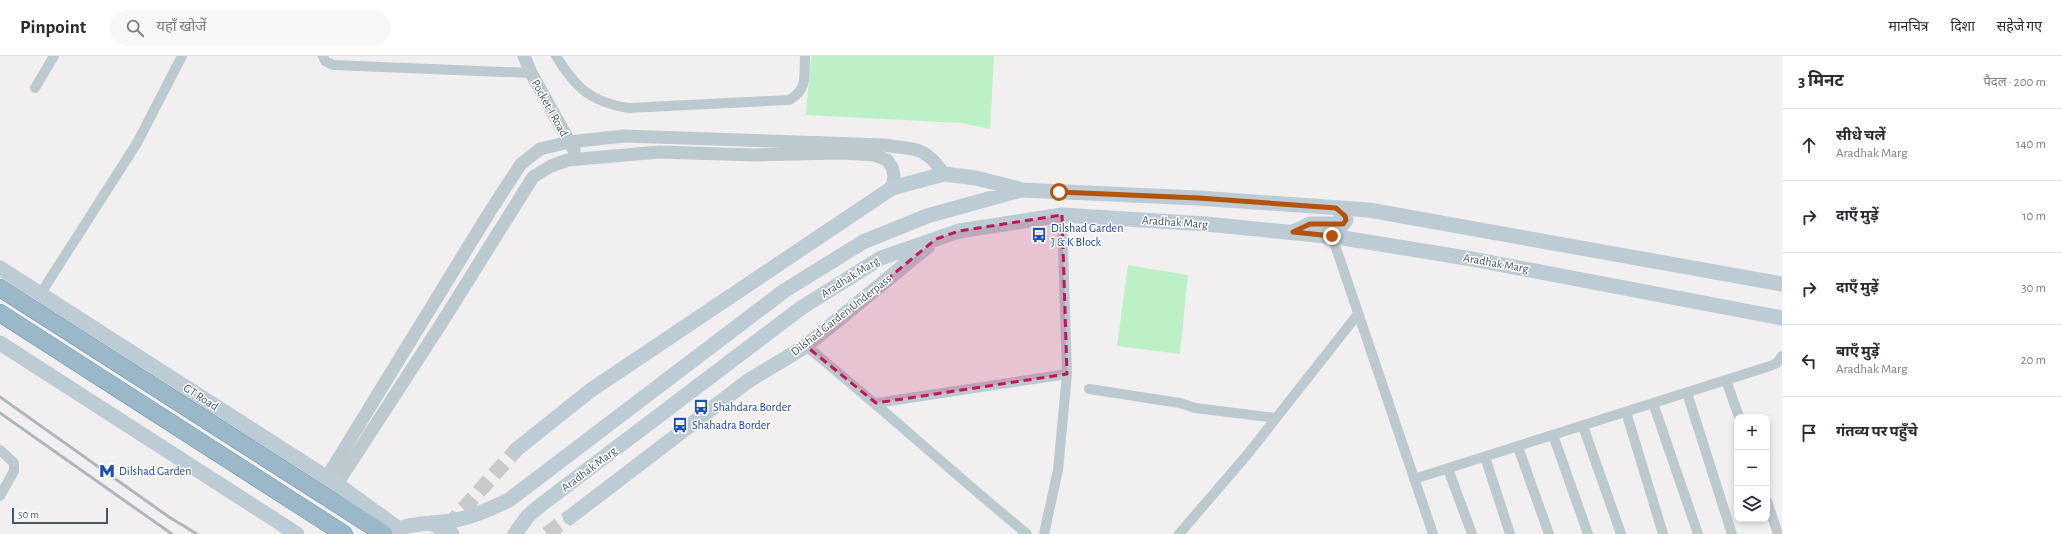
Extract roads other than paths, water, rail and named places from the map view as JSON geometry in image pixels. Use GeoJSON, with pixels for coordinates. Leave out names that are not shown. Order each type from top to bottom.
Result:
{"type":"FeatureCollection","features":[{"type":"Feature","properties":{"kind":"highway","name":"GT Road"},"geometry":{"type":"LineString","coordinates":[[0,288],[391,532]]}},
{"type":"Feature","properties":{"kind":"highway"},"geometry":{"type":"LineString","coordinates":[[0,313],[344,534]]}},
{"type":"Feature","properties":{"kind":"main road","name":"Aradhak Marg"},"geometry":{"type":"LineString","coordinates":[[892,188],[944,174],[976,178],[1021,190],[1198,198],[1369,210],[1782,284]]}},
{"type":"Feature","properties":{"kind":"main road"},"geometry":{"type":"LineString","coordinates":[[517,449],[591,390],[892,188]]}},
{"type":"Feature","properties":{"kind":"main road","name":"Aradhak Marg"},"geometry":{"type":"LineString","coordinates":[[391,532],[472,516],[509,500],[784,291],[863,242],[927,216],[1021,190]]}},
{"type":"Feature","properties":{"kind":"main road"},"geometry":{"type":"LineString","coordinates":[[1293,232],[1310,224],[1343,224],[1346,220],[1345,216],[1336,208]]}},
{"type":"Feature","properties":{"kind":"main road","name":"Aradhak Marg"},"geometry":{"type":"LineString","coordinates":[[515,534],[528,516],[537,508],[801,308],[881,258],[959,231],[1062,215],[1206,224],[1332,236],[1472,259],[1782,318]]}},
{"type":"Feature","properties":{"kind":"main road","name":"Dilshad Garden Underpass"},"geometry":{"type":"LineString","coordinates":[[570,516],[748,381],[806,346],[936,239]]}},
{"type":"Feature","properties":{"kind":"main road","name":"GT Road"},"geometry":{"type":"LineString","coordinates":[[0,268],[332,480],[391,532]]}},
{"type":"Feature","properties":{"kind":"main road"},"geometry":{"type":"LineString","coordinates":[[0,343],[297,534]]}},
{"type":"Feature","properties":{"kind":"main road"},"geometry":{"type":"LineString","coordinates":[[431,523],[452,534]]}},
{"type":"Feature","properties":{"kind":"street"},"geometry":{"type":"LineString","coordinates":[[35,88],[54,56]]}},
{"type":"Feature","properties":{"kind":"street"},"geometry":{"type":"LineString","coordinates":[[41,293],[137,143],[182,56]]}},
{"type":"Feature","properties":{"kind":"street"},"geometry":{"type":"LineString","coordinates":[[323,56],[325,61],[333,65],[531,73]]}},
{"type":"Feature","properties":{"kind":"street","name":"Pocket-I Road"},"geometry":{"type":"LineString","coordinates":[[524,56],[531,73],[580,159]]}},
{"type":"Feature","properties":{"kind":"street"},"geometry":{"type":"LineString","coordinates":[[556,56],[576,86],[592,97],[615,106],[628,108],[789,100],[798,96],[802,90],[805,56]]}},
{"type":"Feature","properties":{"kind":"street"},"geometry":{"type":"LineString","coordinates":[[332,480],[488,213],[521,164],[540,149],[569,142],[624,136],[883,151]]}},
{"type":"Feature","properties":{"kind":"street"},"geometry":{"type":"LineString","coordinates":[[689,139],[690,153]]}},
{"type":"Feature","properties":{"kind":"street"},"geometry":{"type":"LineString","coordinates":[[883,151],[892,167],[894,176],[892,188]]}},
{"type":"Feature","properties":{"kind":"street"},"geometry":{"type":"LineString","coordinates":[[332,480],[441,324],[533,177],[557,164],[568,160],[660,152],[754,155],[922,151],[930,156],[944,174]]}},
{"type":"Feature","properties":{"kind":"street"},"geometry":{"type":"LineString","coordinates":[[1044,534],[1058,470],[1067,374],[1062,215]]}},
{"type":"Feature","properties":{"kind":"street"},"geometry":{"type":"LineString","coordinates":[[1332,236],[1433,534]]}},
{"type":"Feature","properties":{"kind":"street"},"geometry":{"type":"LineString","coordinates":[[1179,534],[1276,418],[1358,314]]}},
{"type":"Feature","properties":{"kind":"street"},"geometry":{"type":"LineString","coordinates":[[806,346],[876,403],[1027,534]]}},
{"type":"Feature","properties":{"kind":"street"},"geometry":{"type":"LineString","coordinates":[[1414,479],[1770,366],[1777,363],[1782,356]]}},
{"type":"Feature","properties":{"kind":"street"},"geometry":{"type":"LineString","coordinates":[[876,403],[1067,374]]}},
{"type":"Feature","properties":{"kind":"street"},"geometry":{"type":"LineString","coordinates":[[1726,380],[1738,414]]}},
{"type":"Feature","properties":{"kind":"street"},"geometry":{"type":"LineString","coordinates":[[1089,389],[1180,404],[1195,408],[1276,418]]}},
{"type":"Feature","properties":{"kind":"street"},"geometry":{"type":"LineString","coordinates":[[1687,393],[1732,534]]}},
{"type":"Feature","properties":{"kind":"street"},"geometry":{"type":"LineString","coordinates":[[1653,403],[1698,534]]}},
{"type":"Feature","properties":{"kind":"street"},"geometry":{"type":"LineString","coordinates":[[1626,412],[1663,534]]}},
{"type":"Feature","properties":{"kind":"street"},"geometry":{"type":"LineString","coordinates":[[1583,426],[1621,534]]}},
{"type":"Feature","properties":{"kind":"street"},"geometry":{"type":"LineString","coordinates":[[1553,436],[1588,534]]}},
{"type":"Feature","properties":{"kind":"street"},"geometry":{"type":"LineString","coordinates":[[1518,447],[1549,534]]}},
{"type":"Feature","properties":{"kind":"street"},"geometry":{"type":"LineString","coordinates":[[0,450],[14,463],[14,471],[0,496]]}},
{"type":"Feature","properties":{"kind":"street"},"geometry":{"type":"LineString","coordinates":[[1485,457],[1510,534]]}},
{"type":"Feature","properties":{"kind":"street"},"geometry":{"type":"LineString","coordinates":[[1448,469],[1472,534]]}},
{"type":"Feature","properties":{"kind":"street"},"geometry":{"type":"LineString","coordinates":[[1770,511],[1777,533]]}},
{"type":"Feature","properties":{"kind":"tunnel"},"geometry":{"type":"LineString","coordinates":[[448,526],[517,449]]}},
{"type":"Feature","properties":{"kind":"tunnel"},"geometry":{"type":"LineString","coordinates":[[547,534],[570,517]]}},
{"type":"Feature","properties":{"kind":"railway"},"geometry":{"type":"LineString","coordinates":[[0,397],[169,517],[197,534]]}},
{"type":"Feature","properties":{"kind":"railway"},"geometry":{"type":"LineString","coordinates":[[0,413],[172,534]]}},
{"type":"Feature","properties":{"kind":"place","name":"Dilshad Garden J & K Block"},"geometry":{"type":"Point","coordinates":[1039,235]}},
{"type":"Feature","properties":{"kind":"place","name":"Shahdara Border"},"geometry":{"type":"Point","coordinates":[701,407]}},
{"type":"Feature","properties":{"kind":"place","name":"Shahadra Border"},"geometry":{"type":"Point","coordinates":[680,425]}},
{"type":"Feature","properties":{"kind":"place","name":"Dilshad Garden"},"geometry":{"type":"Point","coordinates":[107,471]}}]}
